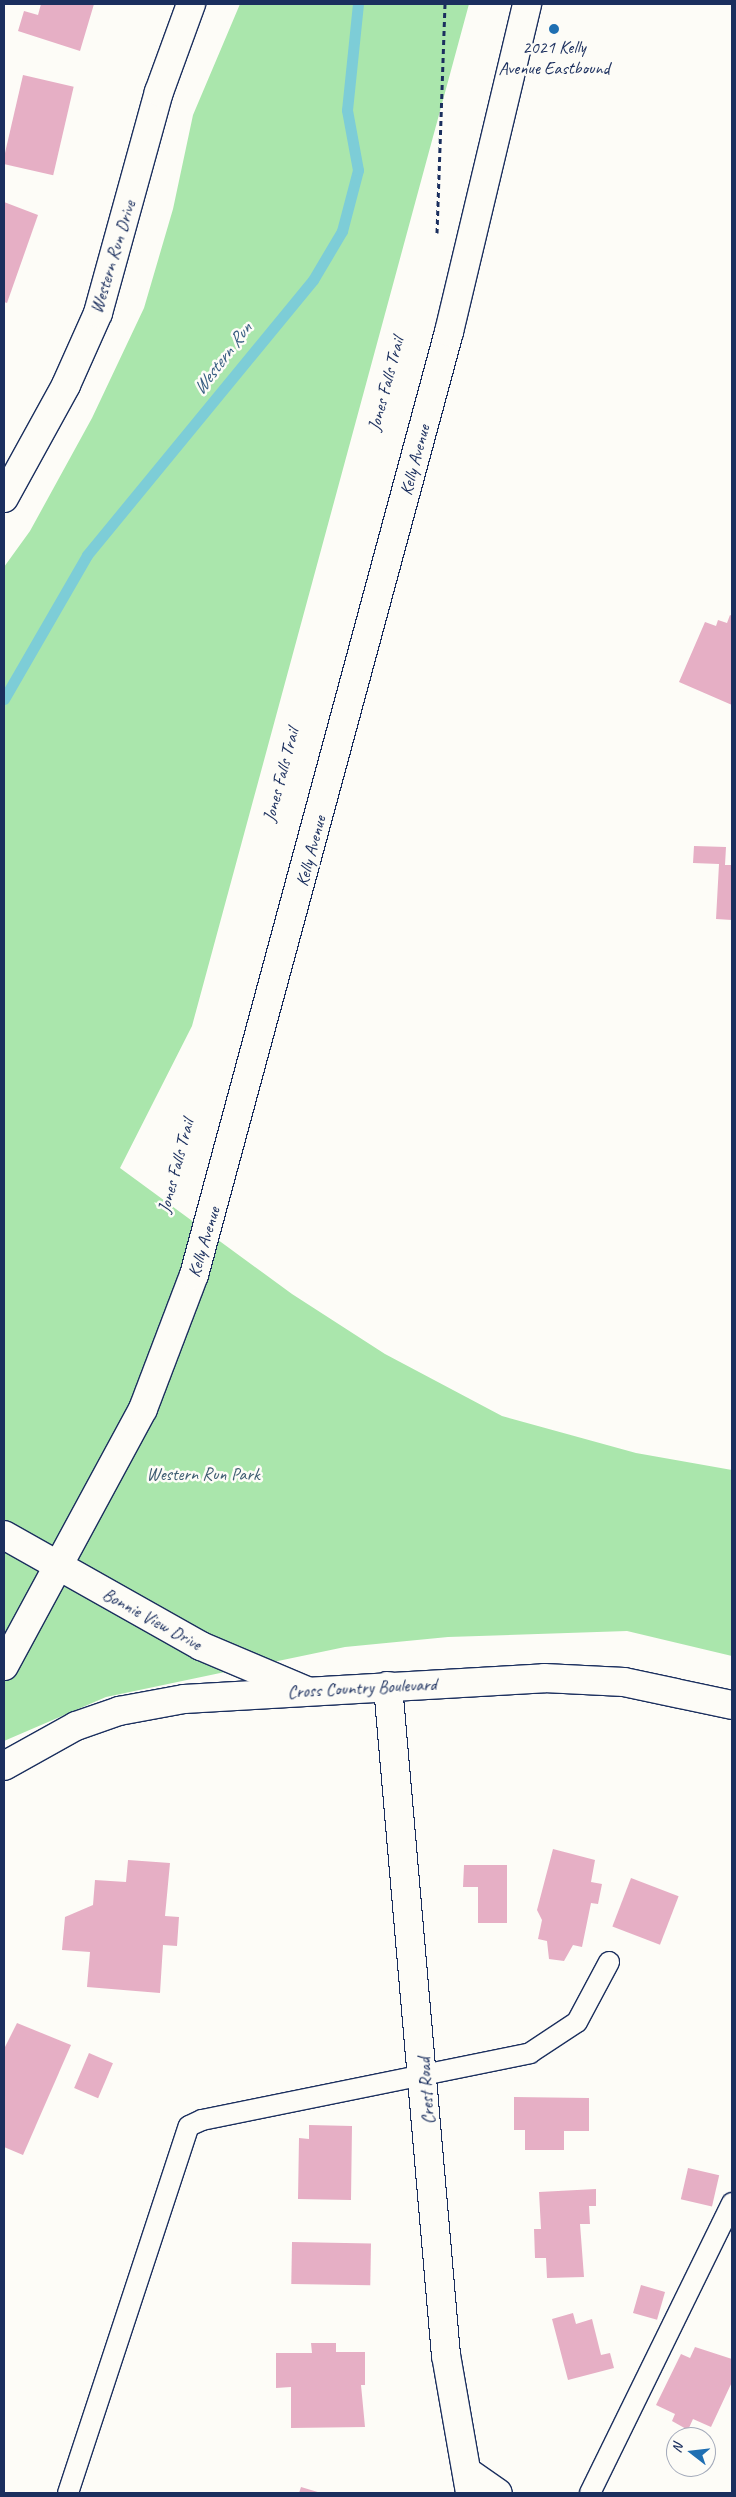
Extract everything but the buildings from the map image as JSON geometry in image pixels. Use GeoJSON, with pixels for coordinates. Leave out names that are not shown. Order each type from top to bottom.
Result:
{"type":"FeatureCollection","features":[{"type":"Feature","properties":{"kind":"street","name":"Western Run Drive"},"geometry":{"type":"LineString","coordinates":[[4,498],[66,385],[98,313],[159,92],[191,4]]}},
{"type":"Feature","properties":{"kind":"street","name":"Kelly Avenue"},"geometry":{"type":"LineString","coordinates":[[4,1666],[60,1567],[143,1409],[194,1275],[449,332],[527,4]]}},
{"type":"Feature","properties":{"kind":"street","name":"Bonnie View Drive"},"geometry":{"type":"LineString","coordinates":[[4,1535],[201,1646],[307,1691]]}},
{"type":"Feature","properties":{"kind":"street","name":"Cross Country Boulevard"},"geometry":{"type":"LineString","coordinates":[[4,1766],[76,1726],[120,1711],[184,1699],[544,1678],[624,1682],[732,1705]]}},
{"type":"Feature","properties":{"kind":"street","name":"Crest Road"},"geometry":{"type":"LineString","coordinates":[[388,1686],[425,2073],[446,2354],[469,2483]]}},
{"type":"Feature","properties":{"kind":"street"},"geometry":{"type":"LineString","coordinates":[[469,2483],[498,2493]]}},
{"type":"Feature","properties":{"kind":"lane"},"geometry":{"type":"LineString","coordinates":[[68,2493],[189,2126],[425,2073],[530,2053],[555,2041],[577,2022],[609,1962]]}},
{"type":"Feature","properties":{"kind":"lane"},"geometry":{"type":"LineString","coordinates":[[590,2493],[732,2203]]}},
{"type":"Feature","properties":{"kind":"path"},"geometry":{"type":"LineString","coordinates":[[437,240],[445,4]]}},
{"type":"Feature","properties":{"kind":"green space","name":"Western Run Park"},"geometry":{"type":"Polygon","coordinates":[[[240,4],[469,4],[192,1026],[120,1168],[292,1294],[385,1354],[502,1416],[636,1453],[732,1470],[732,1656],[627,1631],[448,1637],[345,1647],[106,1697],[4,1741],[4,567],[30,531],[92,418],[144,308],[173,209],[193,115],[240,4]]]}},
{"type":"Feature","properties":{"kind":"waterway","name":"Western Run"},"geometry":{"type":"LineString","coordinates":[[4,699],[87,555],[313,280],[342,231],[358,170],[347,110],[358,4]]}},
{"type":"Feature","properties":{"kind":"place","name":"2021 Kelly Avenue Eastbound"},"geometry":{"type":"Point","coordinates":[554,29]}}]}
